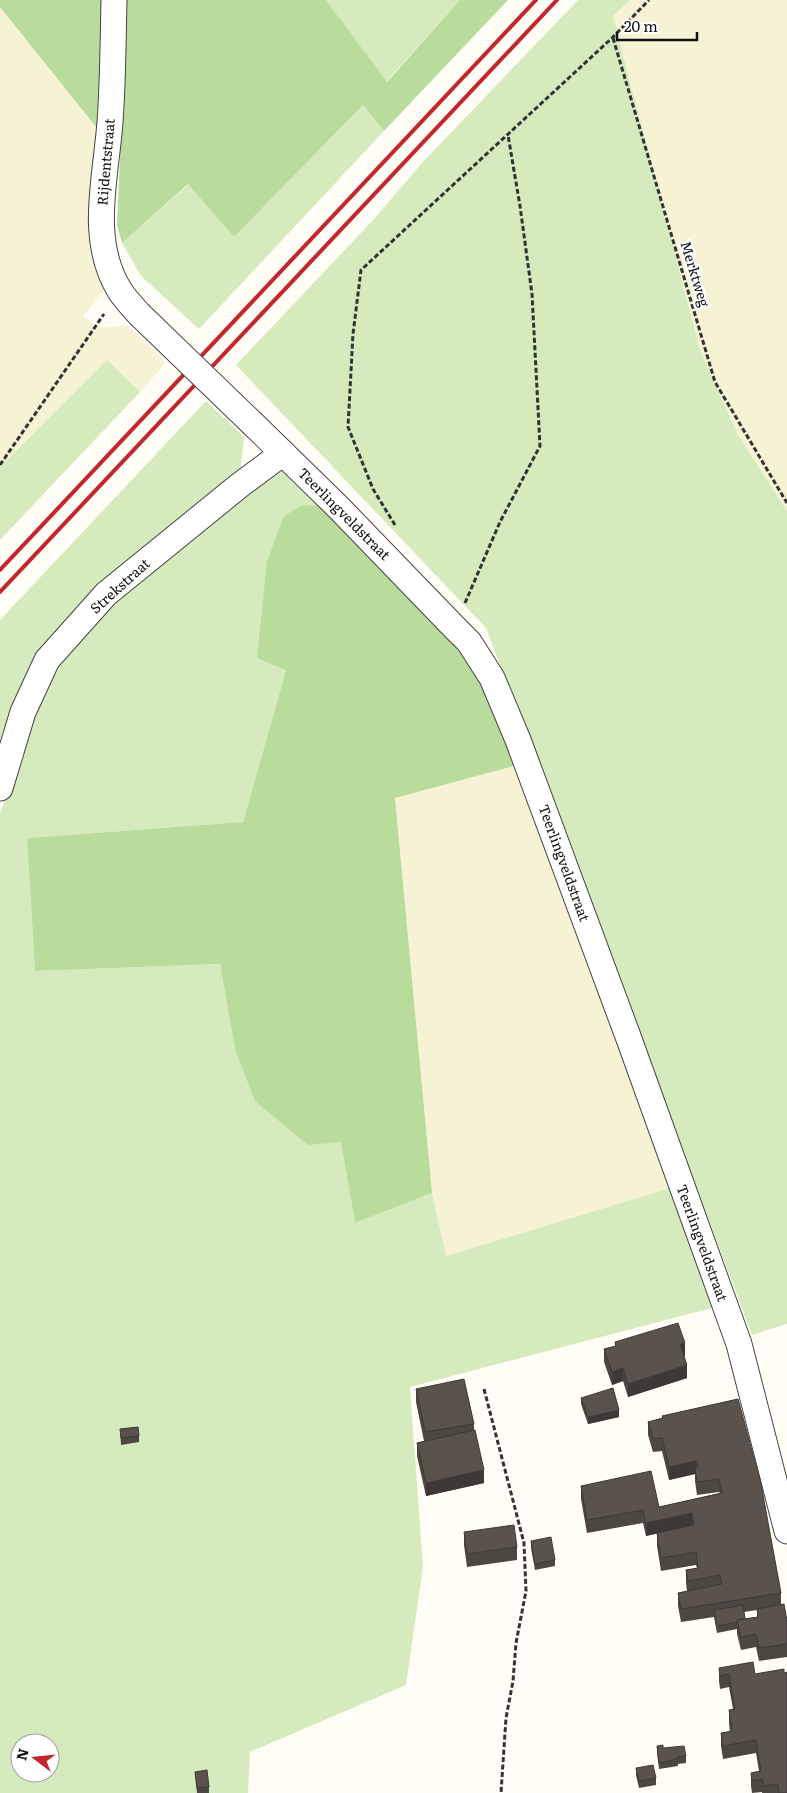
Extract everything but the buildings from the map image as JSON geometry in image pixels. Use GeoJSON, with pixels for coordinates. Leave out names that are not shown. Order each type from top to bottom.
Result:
{"type":"FeatureCollection","features":[{"type":"Feature","properties":{"kind":"street","name":"Rijdentstraat"},"geometry":{"type":"LineString","coordinates":[[114,0],[110,121],[101,209],[102,234],[108,262],[120,290],[139,314]]}},
{"type":"Feature","properties":{"kind":"street","name":"Teerlingveldstraat"},"geometry":{"type":"LineString","coordinates":[[139,314],[283,453],[469,642],[492,678],[518,740],[622,1020],[738,1344],[787,1531]]}},
{"type":"Feature","properties":{"kind":"street","name":"Strekstraat"},"geometry":{"type":"LineString","coordinates":[[0,788],[23,712],[47,660],[106,594],[240,485],[283,453]]}},
{"type":"Feature","properties":{"kind":"path"},"geometry":{"type":"LineString","coordinates":[[396,528],[373,489],[348,427],[353,334],[361,270],[612,38],[649,0]]}},
{"type":"Feature","properties":{"kind":"path","name":"Merktweg"},"geometry":{"type":"LineString","coordinates":[[612,38],[715,382],[787,503]]}},
{"type":"Feature","properties":{"kind":"path"},"geometry":{"type":"LineString","coordinates":[[454,627],[500,522],[540,446],[532,294],[508,135]]}},
{"type":"Feature","properties":{"kind":"path"},"geometry":{"type":"LineString","coordinates":[[0,465],[120,290]]}},
{"type":"Feature","properties":{"kind":"path"},"geometry":{"type":"LineString","coordinates":[[484,1389],[524,1543],[526,1591],[516,1643],[513,1681],[506,1718],[501,1793]]}},
{"type":"Feature","properties":{"kind":"shaded area"},"geometry":{"type":"Polygon","coordinates":[[[630,0],[787,0],[787,511],[738,435],[700,350],[613,16],[630,0]]]}},
{"type":"Feature","properties":{"kind":"shaded area"},"geometry":{"type":"Polygon","coordinates":[[[0,7],[98,130],[101,264],[104,291],[83,316],[101,328],[128,325],[166,363],[140,392],[107,361],[0,467],[0,7]]]}},
{"type":"Feature","properties":{"kind":"shaded area"},"geometry":{"type":"Polygon","coordinates":[[[517,765],[670,1188],[446,1256],[432,1193],[395,797],[517,765]]]}},
{"type":"Feature","properties":{"kind":"green space"},"geometry":{"type":"Polygon","coordinates":[[[0,0],[326,0],[387,82],[460,0],[508,0],[384,131],[363,105],[234,237],[188,184],[122,243],[117,225],[120,157],[0,7],[0,0]]]}},
{"type":"Feature","properties":{"kind":"green space"},"geometry":{"type":"Polygon","coordinates":[[[326,0],[460,0],[386,82],[326,0]]]}},
{"type":"Feature","properties":{"kind":"green space"},"geometry":{"type":"Polygon","coordinates":[[[578,0],[630,0],[613,16],[700,350],[738,435],[787,511],[787,1324],[752,1335],[486,628],[236,365],[375,218],[421,164],[578,0]]]}},
{"type":"Feature","properties":{"kind":"green space"},"geometry":{"type":"Polygon","coordinates":[[[363,105],[384,131],[199,329],[141,276],[122,243],[189,184],[234,237],[363,105]]]}},
{"type":"Feature","properties":{"kind":"green space"},"geometry":{"type":"Polygon","coordinates":[[[107,360],[140,392],[0,540],[0,467],[107,360]]]}},
{"type":"Feature","properties":{"kind":"green space"},"geometry":{"type":"Polygon","coordinates":[[[206,401],[244,437],[240,475],[105,584],[0,754],[0,620],[206,401]]]}},
{"type":"Feature","properties":{"kind":"green space"},"geometry":{"type":"Polygon","coordinates":[[[288,470],[324,506],[286,670],[243,822],[27,838],[35,971],[220,964],[235,1049],[341,1142],[355,1223],[432,1193],[446,1256],[670,1188],[712,1308],[410,1387],[423,1567],[406,1685],[250,1752],[248,1793],[0,1793],[0,813],[44,688],[78,639],[120,596],[272,472],[288,470]]]}},
{"type":"Feature","properties":{"kind":"green space"},"geometry":{"type":"Polygon","coordinates":[[[303,505],[324,506],[468,651],[517,765],[395,798],[432,1193],[355,1223],[341,1142],[308,1145],[255,1101],[235,1049],[220,964],[35,971],[27,838],[243,822],[286,670],[257,658],[267,561],[284,516],[303,505]]]}},
{"type":"Feature","properties":{"kind":"railway"},"geometry":{"type":"LineString","coordinates":[[0,570],[536,0]]}},
{"type":"Feature","properties":{"kind":"railway"},"geometry":{"type":"LineString","coordinates":[[0,592],[557,0]]}}]}
